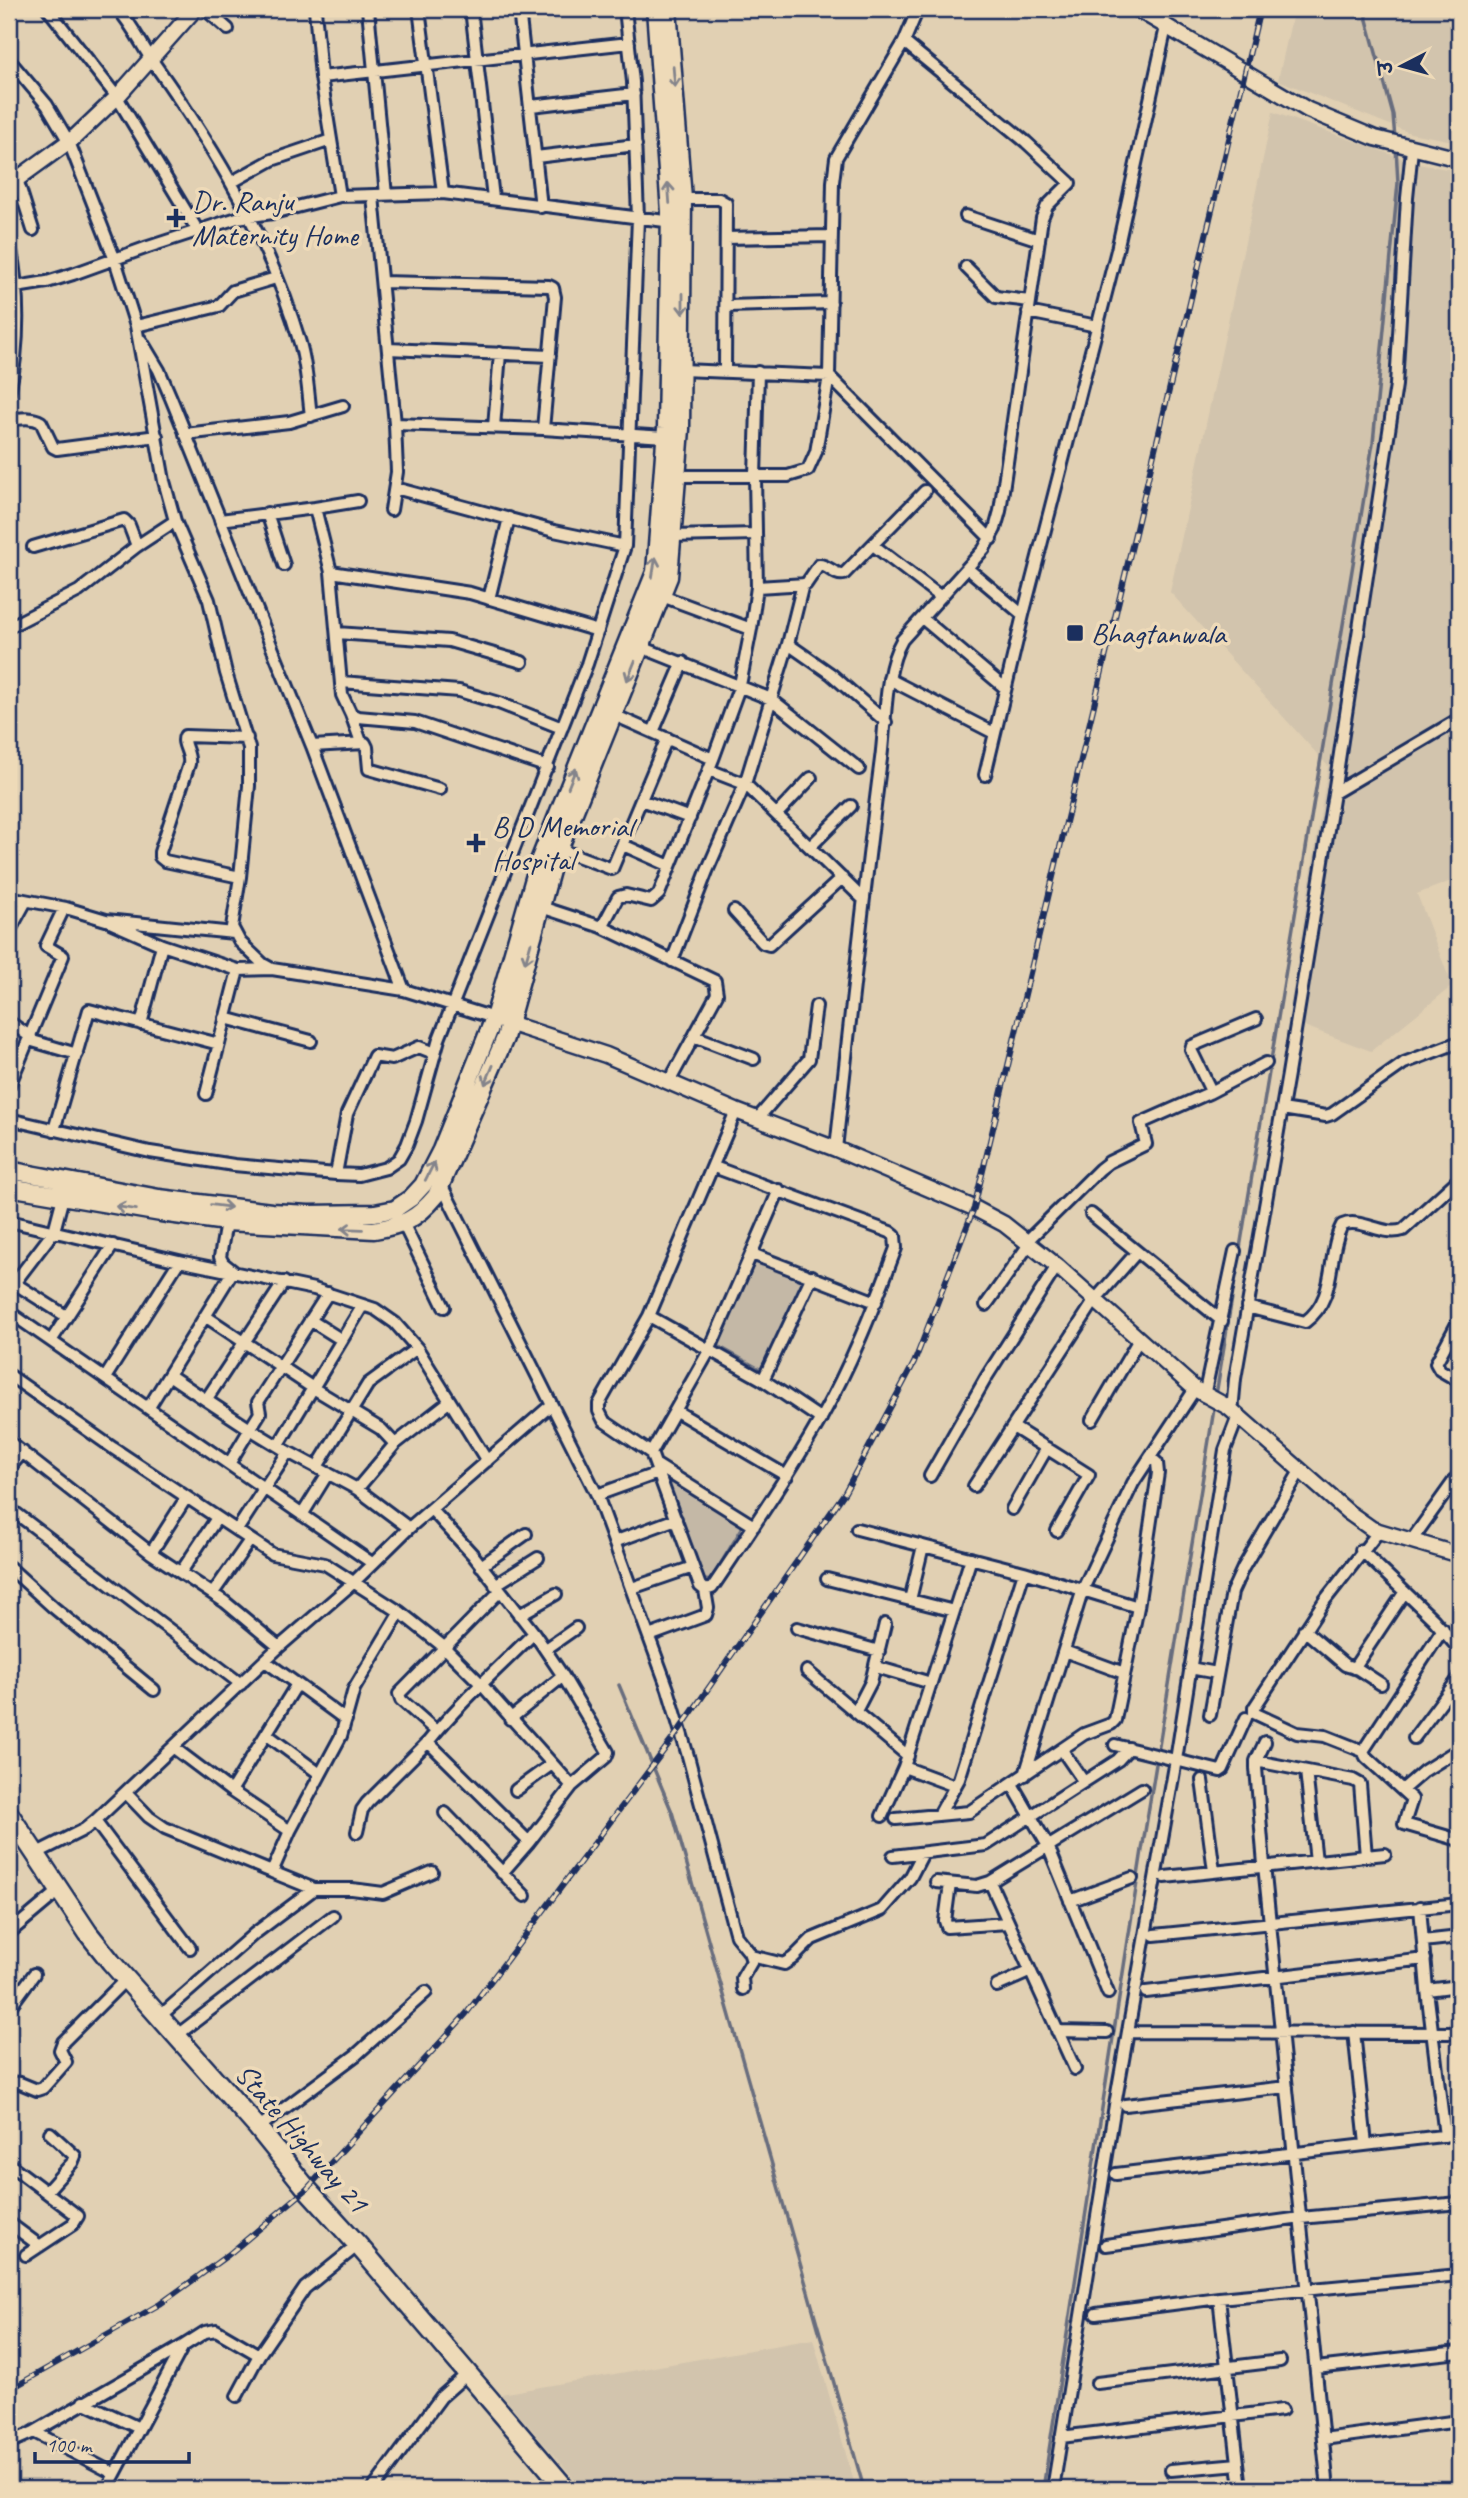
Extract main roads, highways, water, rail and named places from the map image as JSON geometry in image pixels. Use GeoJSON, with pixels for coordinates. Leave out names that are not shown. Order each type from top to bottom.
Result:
{"type":"FeatureCollection","features":[{"type":"Feature","properties":{"kind":"highway","name":"State Highway 21"},"geometry":{"type":"LineString","coordinates":[[9,1814],[88,1933],[125,1979],[258,2128],[307,2189],[566,2489]]}},
{"type":"Feature","properties":{"kind":"main road"},"geometry":{"type":"LineString","coordinates":[[9,1170],[159,1198],[271,1212],[375,1213],[395,1209],[423,1185],[501,1021],[559,849],[669,577],[682,370],[677,222],[655,9]]}},
{"type":"Feature","properties":{"kind":"main road"},"geometry":{"type":"LineString","coordinates":[[9,1187],[226,1222],[374,1230],[417,1217],[436,1196],[505,1038],[501,1021],[539,861],[655,572],[666,437],[677,222],[683,199],[668,9]]}},
{"type":"Feature","properties":{"kind":"waterway"},"geometry":{"type":"LineString","coordinates":[[1364,9],[1393,115],[1395,139]]}},
{"type":"Feature","properties":{"kind":"waterway"},"geometry":{"type":"LineString","coordinates":[[1239,1254],[1373,443],[1398,183],[1396,147]]}},
{"type":"Feature","properties":{"kind":"waterway"},"geometry":{"type":"LineString","coordinates":[[1216,1395],[1238,1261]]}},
{"type":"Feature","properties":{"kind":"waterway"},"geometry":{"type":"LineString","coordinates":[[1043,2489],[1142,1850],[1215,1403]]}},
{"type":"Feature","properties":{"kind":"waterway"},"geometry":{"type":"LineString","coordinates":[[619,1685],[672,1812],[864,2489]]}},
{"type":"Feature","properties":{"kind":"railway"},"geometry":{"type":"LineString","coordinates":[[9,2390],[160,2304],[228,2255],[307,2189],[466,2014],[680,1729],[845,1492],[914,1363],[974,1208],[1260,9]]}},
{"type":"Feature","properties":{"kind":"place","name":"Dr. Ranju Maternity Home"},"geometry":{"type":"Point","coordinates":[176,218]}},
{"type":"Feature","properties":{"kind":"place","name":"Bhagtanwala"},"geometry":{"type":"Point","coordinates":[1075,633]}},
{"type":"Feature","properties":{"kind":"place","name":"B D Memorial Hospital"},"geometry":{"type":"Point","coordinates":[476,843]}}]}
